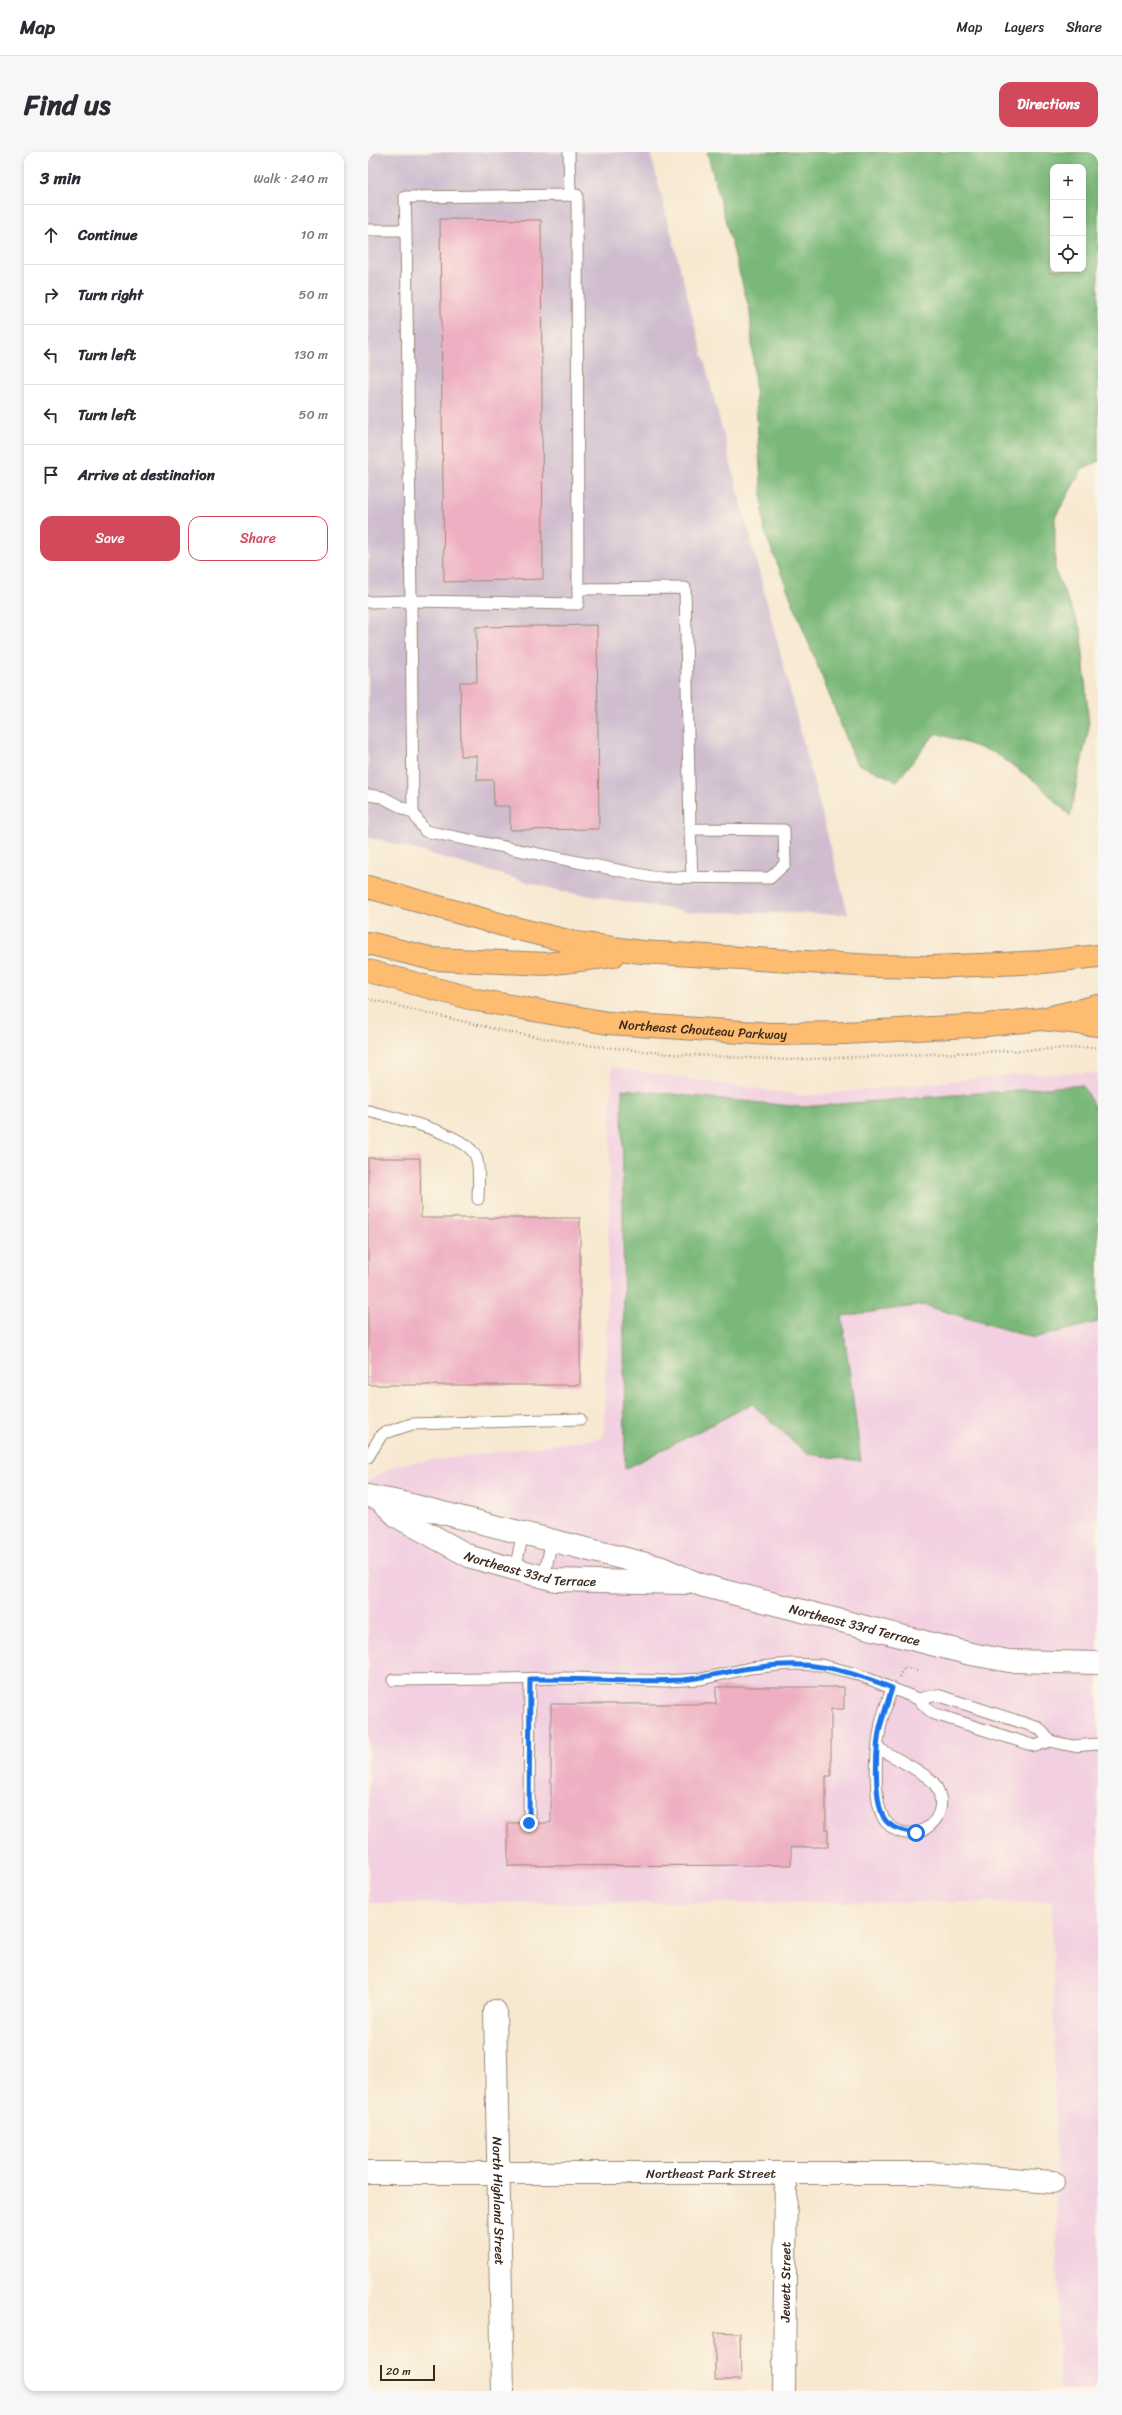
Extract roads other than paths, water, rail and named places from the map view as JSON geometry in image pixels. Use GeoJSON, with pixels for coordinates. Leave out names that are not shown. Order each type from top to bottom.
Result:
{"type":"FeatureCollection","features":[{"type":"Feature","properties":{"kind":"main road"},"geometry":{"type":"LineString","coordinates":[[368,887],[524,930],[576,942],[642,952],[873,966],[977,966],[1098,956]]}},
{"type":"Feature","properties":{"kind":"main road"},"geometry":{"type":"LineString","coordinates":[[368,943],[432,959],[546,964],[642,952]]}},
{"type":"Feature","properties":{"kind":"main road","name":"Northeast Chouteau Parkway"},"geometry":{"type":"LineString","coordinates":[[368,970],[477,1000],[616,1023],[793,1034],[917,1030],[1042,1019]]}},
{"type":"Feature","properties":{"kind":"main road"},"geometry":{"type":"LineString","coordinates":[[1042,1019],[1098,1006]]}},
{"type":"Feature","properties":{"kind":"main road"},"geometry":{"type":"LineString","coordinates":[[1042,1019],[1098,1025]]}},
{"type":"Feature","properties":{"kind":"street","name":"Northeast 33rd Terrace"},"geometry":{"type":"LineString","coordinates":[[373,1497],[662,1568],[701,1584],[935,1646],[1009,1661],[1098,1662]]}},
{"type":"Feature","properties":{"kind":"street","name":"Northeast 33rd Terrace"},"geometry":{"type":"LineString","coordinates":[[373,1497],[398,1517],[470,1557],[555,1580],[701,1584]]}},
{"type":"Feature","properties":{"kind":"street","name":"North Highland Street"},"geometry":{"type":"LineString","coordinates":[[495,2011],[497,2173],[503,2391]]}},
{"type":"Feature","properties":{"kind":"street","name":"Northeast Park Street"},"geometry":{"type":"LineString","coordinates":[[368,2173],[930,2174],[1053,2182]]}},
{"type":"Feature","properties":{"kind":"street","name":"Jewett Street"},"geometry":{"type":"LineString","coordinates":[[784,2391],[786,2173]]}},
{"type":"Feature","properties":{"kind":"lane"},"geometry":{"type":"LineString","coordinates":[[569,152],[570,195]]}},
{"type":"Feature","properties":{"kind":"lane"},"geometry":{"type":"LineString","coordinates":[[368,602],[411,601],[578,604],[577,195],[405,197],[411,601],[413,813]]}},
{"type":"Feature","properties":{"kind":"lane"},"geometry":{"type":"LineString","coordinates":[[368,230],[406,230]]}},
{"type":"Feature","properties":{"kind":"lane"},"geometry":{"type":"LineString","coordinates":[[578,589],[685,588],[692,877]]}},
{"type":"Feature","properties":{"kind":"lane"},"geometry":{"type":"LineString","coordinates":[[368,795],[382,797],[413,813],[425,831],[652,877],[770,878],[785,864],[784,830],[690,829]]}},
{"type":"Feature","properties":{"kind":"lane"},"geometry":{"type":"LineString","coordinates":[[368,1111],[438,1132],[460,1141],[473,1152],[477,1159],[478,1199]]}},
{"type":"Feature","properties":{"kind":"lane"},"geometry":{"type":"LineString","coordinates":[[368,1456],[382,1434],[412,1424],[580,1419]]}},
{"type":"Feature","properties":{"kind":"lane"},"geometry":{"type":"LineString","coordinates":[[515,1569],[523,1533]]}},
{"type":"Feature","properties":{"kind":"lane"},"geometry":{"type":"LineString","coordinates":[[544,1577],[552,1540]]}},
{"type":"Feature","properties":{"kind":"lane"},"geometry":{"type":"LineString","coordinates":[[392,1680],[687,1680],[701,1679],[750,1668],[790,1664],[821,1665],[857,1674],[918,1699],[932,1713],[1035,1746],[1050,1741],[1073,1746],[1098,1744]]}},
{"type":"Feature","properties":{"kind":"lane"},"geometry":{"type":"LineString","coordinates":[[529,1823],[530,1679]]}},
{"type":"Feature","properties":{"kind":"lane"},"geometry":{"type":"LineString","coordinates":[[878,1748],[932,1781],[940,1797],[940,1816],[929,1828],[916,1833],[899,1831],[886,1822],[879,1807],[876,1767],[880,1728],[892,1688]]}},
{"type":"Feature","properties":{"kind":"lane"},"geometry":{"type":"LineString","coordinates":[[918,1699],[937,1695],[1039,1728],[1050,1741]]}}]}
